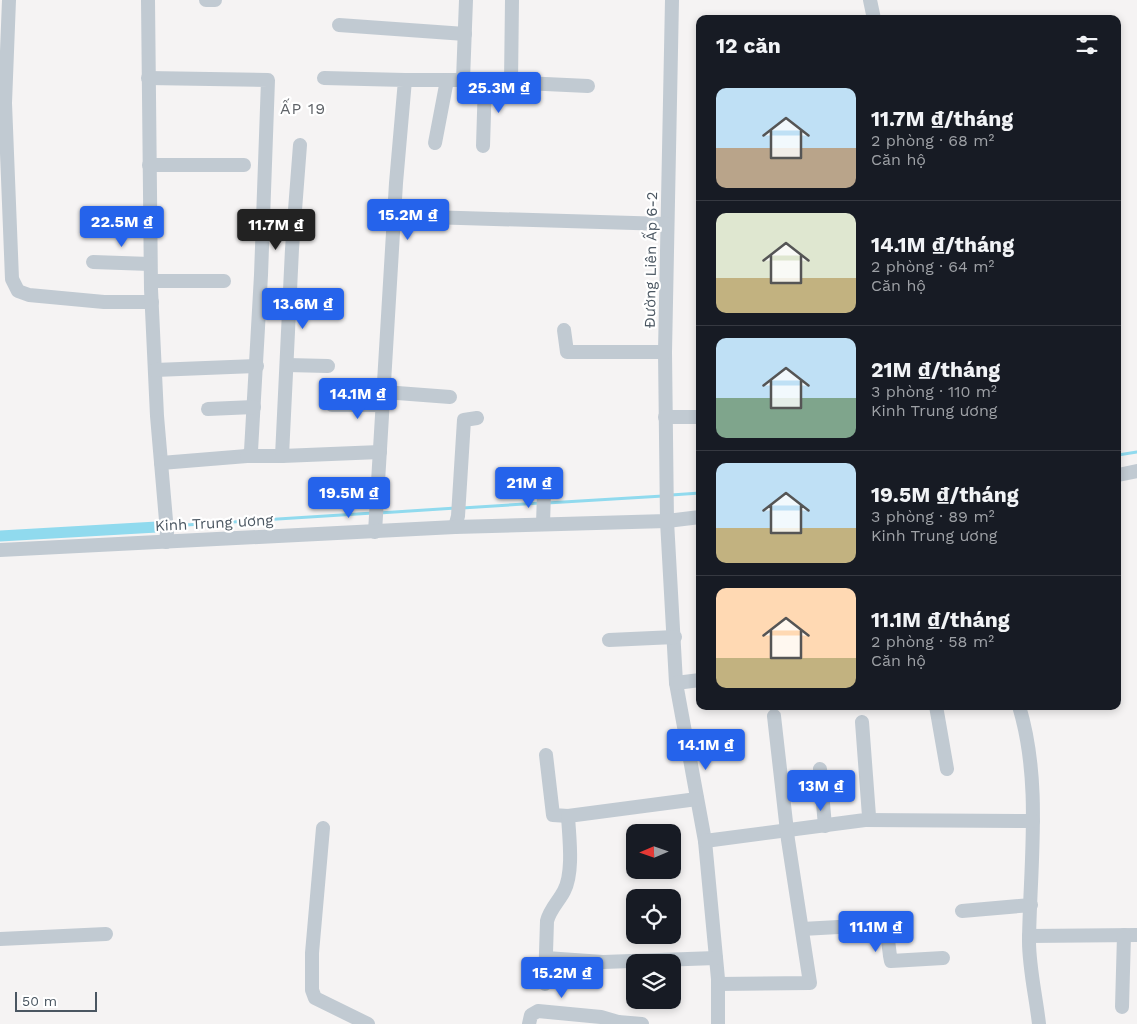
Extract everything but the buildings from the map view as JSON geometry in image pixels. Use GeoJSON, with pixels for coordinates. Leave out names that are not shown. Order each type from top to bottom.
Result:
{"type":"FeatureCollection","features":[{"type":"Feature","properties":{"kind":"street"},"geometry":{"type":"LineString","coordinates":[[9,0],[5,103],[5,224],[12,279],[18,291],[29,296],[104,302],[152,302]]}},
{"type":"Feature","properties":{"kind":"street"},"geometry":{"type":"LineString","coordinates":[[148,0],[150,264],[155,370],[167,532]]}},
{"type":"Feature","properties":{"kind":"street"},"geometry":{"type":"LineString","coordinates":[[206,0],[216,0]]}},
{"type":"Feature","properties":{"kind":"street"},"geometry":{"type":"LineString","coordinates":[[463,80],[466,0]]}},
{"type":"Feature","properties":{"kind":"street"},"geometry":{"type":"LineString","coordinates":[[511,82],[512,0]]}},
{"type":"Feature","properties":{"kind":"street","name":"Đường Liên Ấp 6-2"},"geometry":{"type":"LineString","coordinates":[[672,0],[665,352],[667,515],[676,683],[706,841],[718,984],[718,1024]]}},
{"type":"Feature","properties":{"kind":"street"},"geometry":{"type":"LineString","coordinates":[[870,0],[873,15]]}},
{"type":"Feature","properties":{"kind":"street"},"geometry":{"type":"LineString","coordinates":[[339,25],[464,34]]}},
{"type":"Feature","properties":{"kind":"street"},"geometry":{"type":"LineString","coordinates":[[148,78],[268,80],[257,366],[251,451],[247,456]]}},
{"type":"Feature","properties":{"kind":"street"},"geometry":{"type":"LineString","coordinates":[[324,78],[463,80],[588,86]]}},
{"type":"Feature","properties":{"kind":"street"},"geometry":{"type":"LineString","coordinates":[[375,528],[375,503],[384,399],[405,80]]}},
{"type":"Feature","properties":{"kind":"street"},"geometry":{"type":"LineString","coordinates":[[435,143],[446,80]]}},
{"type":"Feature","properties":{"kind":"street"},"geometry":{"type":"LineString","coordinates":[[484,146],[485,81]]}},
{"type":"Feature","properties":{"kind":"street"},"geometry":{"type":"LineString","coordinates":[[282,456],[292,249],[300,145]]}},
{"type":"Feature","properties":{"kind":"street"},"geometry":{"type":"LineString","coordinates":[[149,165],[244,165]]}},
{"type":"Feature","properties":{"kind":"street"},"geometry":{"type":"LineString","coordinates":[[395,216],[667,224]]}},
{"type":"Feature","properties":{"kind":"street"},"geometry":{"type":"LineString","coordinates":[[100,220],[150,220]]}},
{"type":"Feature","properties":{"kind":"street"},"geometry":{"type":"LineString","coordinates":[[93,262],[150,264]]}},
{"type":"Feature","properties":{"kind":"street"},"geometry":{"type":"LineString","coordinates":[[151,281],[224,282]]}},
{"type":"Feature","properties":{"kind":"street"},"geometry":{"type":"LineString","coordinates":[[564,330],[567,352],[665,352]]}},
{"type":"Feature","properties":{"kind":"street"},"geometry":{"type":"LineString","coordinates":[[287,365],[328,366]]}},
{"type":"Feature","properties":{"kind":"street"},"geometry":{"type":"LineString","coordinates":[[155,370],[257,366]]}},
{"type":"Feature","properties":{"kind":"street"},"geometry":{"type":"LineString","coordinates":[[332,406],[384,399],[450,397]]}},
{"type":"Feature","properties":{"kind":"street"},"geometry":{"type":"LineString","coordinates":[[208,408],[254,408]]}},
{"type":"Feature","properties":{"kind":"street"},"geometry":{"type":"LineString","coordinates":[[665,417],[696,417]]}},
{"type":"Feature","properties":{"kind":"street"},"geometry":{"type":"LineString","coordinates":[[457,522],[464,420],[477,418]]}},
{"type":"Feature","properties":{"kind":"street"},"geometry":{"type":"LineString","coordinates":[[161,463],[247,456],[380,452]]}},
{"type":"Feature","properties":{"kind":"street"},"geometry":{"type":"LineString","coordinates":[[1121,474],[1137,471]]}},
{"type":"Feature","properties":{"kind":"street"},"geometry":{"type":"LineString","coordinates":[[543,524],[544,494]]}},
{"type":"Feature","properties":{"kind":"street","name":"Kinh Trung ương"},"geometry":{"type":"LineString","coordinates":[[0,550],[167,532],[375,528],[457,522],[543,524],[667,515],[696,517]]}},
{"type":"Feature","properties":{"kind":"street"},"geometry":{"type":"LineString","coordinates":[[609,640],[675,637]]}},
{"type":"Feature","properties":{"kind":"street"},"geometry":{"type":"LineString","coordinates":[[676,683],[696,680]]}},
{"type":"Feature","properties":{"kind":"street"},"geometry":{"type":"LineString","coordinates":[[937,710],[947,769]]}},
{"type":"Feature","properties":{"kind":"street"},"geometry":{"type":"LineString","coordinates":[[1019,710],[1032,782],[1033,821],[1029,936],[1040,1024]]}},
{"type":"Feature","properties":{"kind":"street"},"geometry":{"type":"LineString","coordinates":[[718,984],[810,983],[787,832],[774,716]]}},
{"type":"Feature","properties":{"kind":"street"},"geometry":{"type":"LineString","coordinates":[[862,722],[869,816],[865,820]]}},
{"type":"Feature","properties":{"kind":"street"},"geometry":{"type":"LineString","coordinates":[[546,755],[553,815],[568,816],[697,799]]}},
{"type":"Feature","properties":{"kind":"street"},"geometry":{"type":"LineString","coordinates":[[820,769],[825,826]]}},
{"type":"Feature","properties":{"kind":"street"},"geometry":{"type":"LineString","coordinates":[[545,984],[549,913],[565,889],[570,859],[568,816]]}},
{"type":"Feature","properties":{"kind":"street"},"geometry":{"type":"LineString","coordinates":[[706,841],[787,832],[865,820],[1033,821]]}},
{"type":"Feature","properties":{"kind":"street"},"geometry":{"type":"LineString","coordinates":[[323,828],[312,953],[312,990],[315,998],[368,1024]]}},
{"type":"Feature","properties":{"kind":"street"},"geometry":{"type":"LineString","coordinates":[[962,911],[1031,906]]}},
{"type":"Feature","properties":{"kind":"street"},"geometry":{"type":"LineString","coordinates":[[802,929],[875,925],[884,930],[889,938],[891,961],[943,958]]}},
{"type":"Feature","properties":{"kind":"street"},"geometry":{"type":"LineString","coordinates":[[0,939],[106,934]]}},
{"type":"Feature","properties":{"kind":"street"},"geometry":{"type":"LineString","coordinates":[[1029,936],[1130,935],[1122,1007]]}},
{"type":"Feature","properties":{"kind":"street"},"geometry":{"type":"LineString","coordinates":[[546,958],[603,962],[716,958]]}},
{"type":"Feature","properties":{"kind":"street"},"geometry":{"type":"LineString","coordinates":[[529,1024],[531,1015],[538,1011],[601,1017],[618,1023],[642,1024]]}},
{"type":"Feature","properties":{"kind":"waterway"},"geometry":{"type":"LineString","coordinates":[[1121,455],[1137,452]]}},
{"type":"Feature","properties":{"kind":"waterway"},"geometry":{"type":"LineString","coordinates":[[671,495],[696,493]]}},
{"type":"Feature","properties":{"kind":"waterway"},"geometry":{"type":"LineString","coordinates":[[547,503],[663,496]]}},
{"type":"Feature","properties":{"kind":"waterway"},"geometry":{"type":"LineString","coordinates":[[462,508],[540,503]]}},
{"type":"Feature","properties":{"kind":"waterway"},"geometry":{"type":"LineString","coordinates":[[379,513],[456,508]]}},
{"type":"Feature","properties":{"kind":"waterway"},"geometry":{"type":"LineString","coordinates":[[170,526],[373,513]]}},
{"type":"Feature","properties":{"kind":"waterway"},"geometry":{"type":"LineString","coordinates":[[0,536],[157,527]]}},
{"type":"Feature","properties":{"kind":"district","name":"ẤP 19"},"geometry":{"type":"Point","coordinates":[303,108]}}]}
